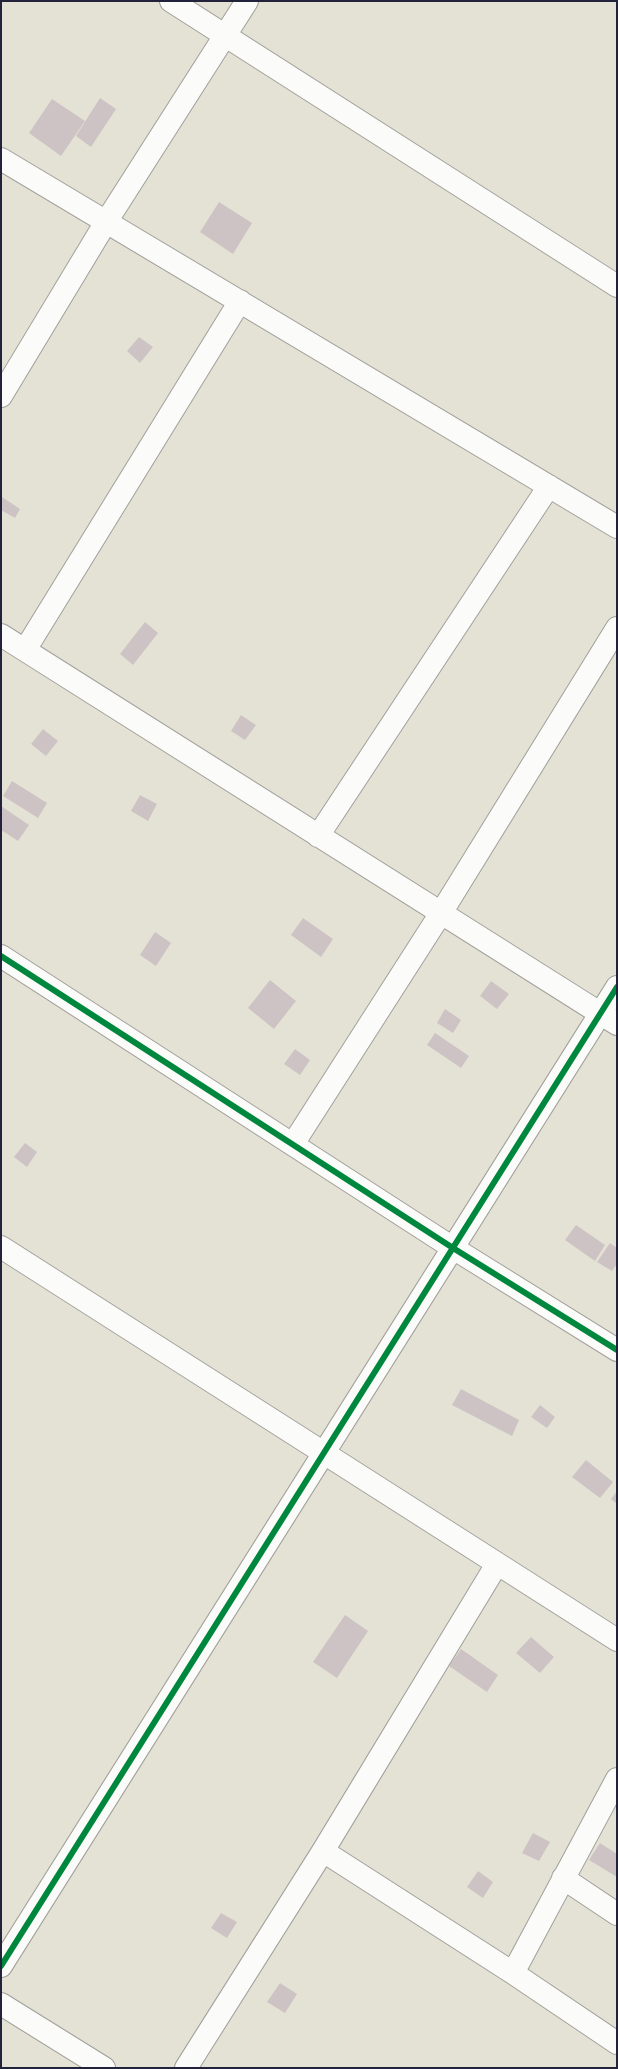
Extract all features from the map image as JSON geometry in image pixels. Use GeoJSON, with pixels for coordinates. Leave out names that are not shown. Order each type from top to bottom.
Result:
{"type":"FeatureCollection","features":[{"type":"Feature","properties":{"kind":"street"},"geometry":{"type":"LineString","coordinates":[[171,1],[617,286]]}},
{"type":"Feature","properties":{"kind":"street"},"geometry":{"type":"LineString","coordinates":[[1,396],[106,222],[247,1]]}},
{"type":"Feature","properties":{"kind":"street"},"geometry":{"type":"LineString","coordinates":[[1,159],[617,527]]}},
{"type":"Feature","properties":{"kind":"street"},"geometry":{"type":"LineString","coordinates":[[26,650],[240,301]]}},
{"type":"Feature","properties":{"kind":"street"},"geometry":{"type":"LineString","coordinates":[[318,836],[549,486]]}},
{"type":"Feature","properties":{"kind":"street"},"geometry":{"type":"LineString","coordinates":[[293,1144],[441,913],[617,628]]}},
{"type":"Feature","properties":{"kind":"street"},"geometry":{"type":"LineString","coordinates":[[1,635],[608,1019]]}},
{"type":"Feature","properties":{"kind":"street"},"geometry":{"type":"LineString","coordinates":[[1,956],[453,1248],[617,1350]]}},
{"type":"Feature","properties":{"kind":"street"},"geometry":{"type":"LineString","coordinates":[[1,1966],[453,1248],[608,1019],[617,987]]}},
{"type":"Feature","properties":{"kind":"street"},"geometry":{"type":"LineString","coordinates":[[1,1247],[617,1640]]}},
{"type":"Feature","properties":{"kind":"street"},"geometry":{"type":"LineString","coordinates":[[186,2068],[322,1851],[497,1564]]}},
{"type":"Feature","properties":{"kind":"street"},"geometry":{"type":"LineString","coordinates":[[513,1972],[617,1779]]}},
{"type":"Feature","properties":{"kind":"street"},"geometry":{"type":"LineString","coordinates":[[322,1851],[513,1972],[617,2043]]}},
{"type":"Feature","properties":{"kind":"street"},"geometry":{"type":"LineString","coordinates":[[563,1878],[617,1914]]}},
{"type":"Feature","properties":{"kind":"street"},"geometry":{"type":"LineString","coordinates":[[1,2004],[104,2068]]}},
{"type":"Feature","properties":{"kind":"building"},"geometry":{"type":"Polygon","coordinates":[[[100,98],[116,109],[91,147],[76,136],[100,98]]]}},
{"type":"Feature","properties":{"kind":"building"},"geometry":{"type":"Polygon","coordinates":[[[52,99],[85,121],[61,156],[29,133],[52,99]]]}},
{"type":"Feature","properties":{"kind":"building"},"geometry":{"type":"Polygon","coordinates":[[[219,202],[252,223],[233,254],[200,232],[219,202]]]}},
{"type":"Feature","properties":{"kind":"building"},"geometry":{"type":"Polygon","coordinates":[[[139,337],[153,347],[140,363],[127,351],[139,337]]]}},
{"type":"Feature","properties":{"kind":"building"},"geometry":{"type":"Polygon","coordinates":[[[2,497],[20,509],[15,518],[1,510],[2,497]]]}},
{"type":"Feature","properties":{"kind":"building"},"geometry":{"type":"Polygon","coordinates":[[[145,622],[158,633],[133,665],[120,654],[145,622]]]}},
{"type":"Feature","properties":{"kind":"building"},"geometry":{"type":"Polygon","coordinates":[[[241,715],[256,725],[245,740],[231,731],[241,715]]]}},
{"type":"Feature","properties":{"kind":"building"},"geometry":{"type":"Polygon","coordinates":[[[43,729],[58,741],[46,756],[31,744],[43,729]]]}},
{"type":"Feature","properties":{"kind":"building"},"geometry":{"type":"Polygon","coordinates":[[[12,781],[47,803],[38,818],[3,796],[12,781]]]}},
{"type":"Feature","properties":{"kind":"building"},"geometry":{"type":"Polygon","coordinates":[[[140,795],[157,804],[148,821],[131,811],[140,795]]]}},
{"type":"Feature","properties":{"kind":"building"},"geometry":{"type":"Polygon","coordinates":[[[1,806],[29,825],[18,841],[1,830],[1,806]]]}},
{"type":"Feature","properties":{"kind":"building"},"geometry":{"type":"Polygon","coordinates":[[[303,918],[333,939],[321,957],[291,935],[303,918]]]}},
{"type":"Feature","properties":{"kind":"building"},"geometry":{"type":"Polygon","coordinates":[[[155,932],[171,943],[156,966],[140,955],[155,932]]]}},
{"type":"Feature","properties":{"kind":"building"},"geometry":{"type":"Polygon","coordinates":[[[270,980],[296,1001],[274,1029],[248,1008],[270,980]]]}},
{"type":"Feature","properties":{"kind":"building"},"geometry":{"type":"Polygon","coordinates":[[[491,981],[509,994],[497,1009],[480,996],[491,981]]]}},
{"type":"Feature","properties":{"kind":"building"},"geometry":{"type":"Polygon","coordinates":[[[445,1009],[461,1020],[453,1033],[437,1023],[445,1009]]]}},
{"type":"Feature","properties":{"kind":"building"},"geometry":{"type":"Polygon","coordinates":[[[435,1033],[469,1056],[461,1068],[427,1045],[435,1033]]]}},
{"type":"Feature","properties":{"kind":"building"},"geometry":{"type":"Polygon","coordinates":[[[295,1049],[310,1060],[300,1075],[284,1064],[295,1049]]]}},
{"type":"Feature","properties":{"kind":"building"},"geometry":{"type":"Polygon","coordinates":[[[25,1143],[37,1152],[27,1167],[14,1157],[25,1143]]]}},
{"type":"Feature","properties":{"kind":"building"},"geometry":{"type":"Polygon","coordinates":[[[576,1225],[605,1245],[595,1261],[565,1240],[576,1225]]]}},
{"type":"Feature","properties":{"kind":"building"},"geometry":{"type":"Polygon","coordinates":[[[610,1243],[617,1248],[617,1264],[612,1271],[597,1262],[610,1243]]]}},
{"type":"Feature","properties":{"kind":"building"},"geometry":{"type":"Polygon","coordinates":[[[461,1389],[519,1420],[512,1436],[452,1405],[461,1389]]]}},
{"type":"Feature","properties":{"kind":"building"},"geometry":{"type":"Polygon","coordinates":[[[540,1405],[555,1417],[547,1428],[531,1417],[540,1405]]]}},
{"type":"Feature","properties":{"kind":"building"},"geometry":{"type":"Polygon","coordinates":[[[586,1460],[613,1482],[600,1498],[572,1477],[586,1460]]]}},
{"type":"Feature","properties":{"kind":"building"},"geometry":{"type":"Polygon","coordinates":[[[617,1491],[617,1504],[611,1499],[617,1491]]]}},
{"type":"Feature","properties":{"kind":"building"},"geometry":{"type":"Polygon","coordinates":[[[345,1615],[368,1631],[337,1678],[313,1662],[345,1615]]]}},
{"type":"Feature","properties":{"kind":"building"},"geometry":{"type":"Polygon","coordinates":[[[531,1637],[554,1657],[540,1673],[516,1653],[531,1637]]]}},
{"type":"Feature","properties":{"kind":"building"},"geometry":{"type":"Polygon","coordinates":[[[461,1649],[498,1675],[487,1692],[449,1666],[461,1649]]]}},
{"type":"Feature","properties":{"kind":"building"},"geometry":{"type":"Polygon","coordinates":[[[533,1833],[550,1842],[539,1861],[522,1853],[533,1833]]]}},
{"type":"Feature","properties":{"kind":"building"},"geometry":{"type":"Polygon","coordinates":[[[600,1843],[617,1854],[617,1877],[589,1860],[600,1843]]]}},
{"type":"Feature","properties":{"kind":"building"},"geometry":{"type":"Polygon","coordinates":[[[478,1871],[493,1882],[483,1898],[467,1887],[478,1871]]]}},
{"type":"Feature","properties":{"kind":"building"},"geometry":{"type":"Polygon","coordinates":[[[221,1913],[237,1922],[227,1938],[211,1928],[221,1913]]]}},
{"type":"Feature","properties":{"kind":"building"},"geometry":{"type":"Polygon","coordinates":[[[280,1983],[297,1994],[285,2013],[267,2002],[280,1983]]]}},
{"type":"Feature","properties":{"kind":"cycle path"},"geometry":{"type":"LineString","coordinates":[[1,956],[453,1248],[617,1350]]}},
{"type":"Feature","properties":{"kind":"cycle path"},"geometry":{"type":"LineString","coordinates":[[1,1966],[617,987]]}}]}
